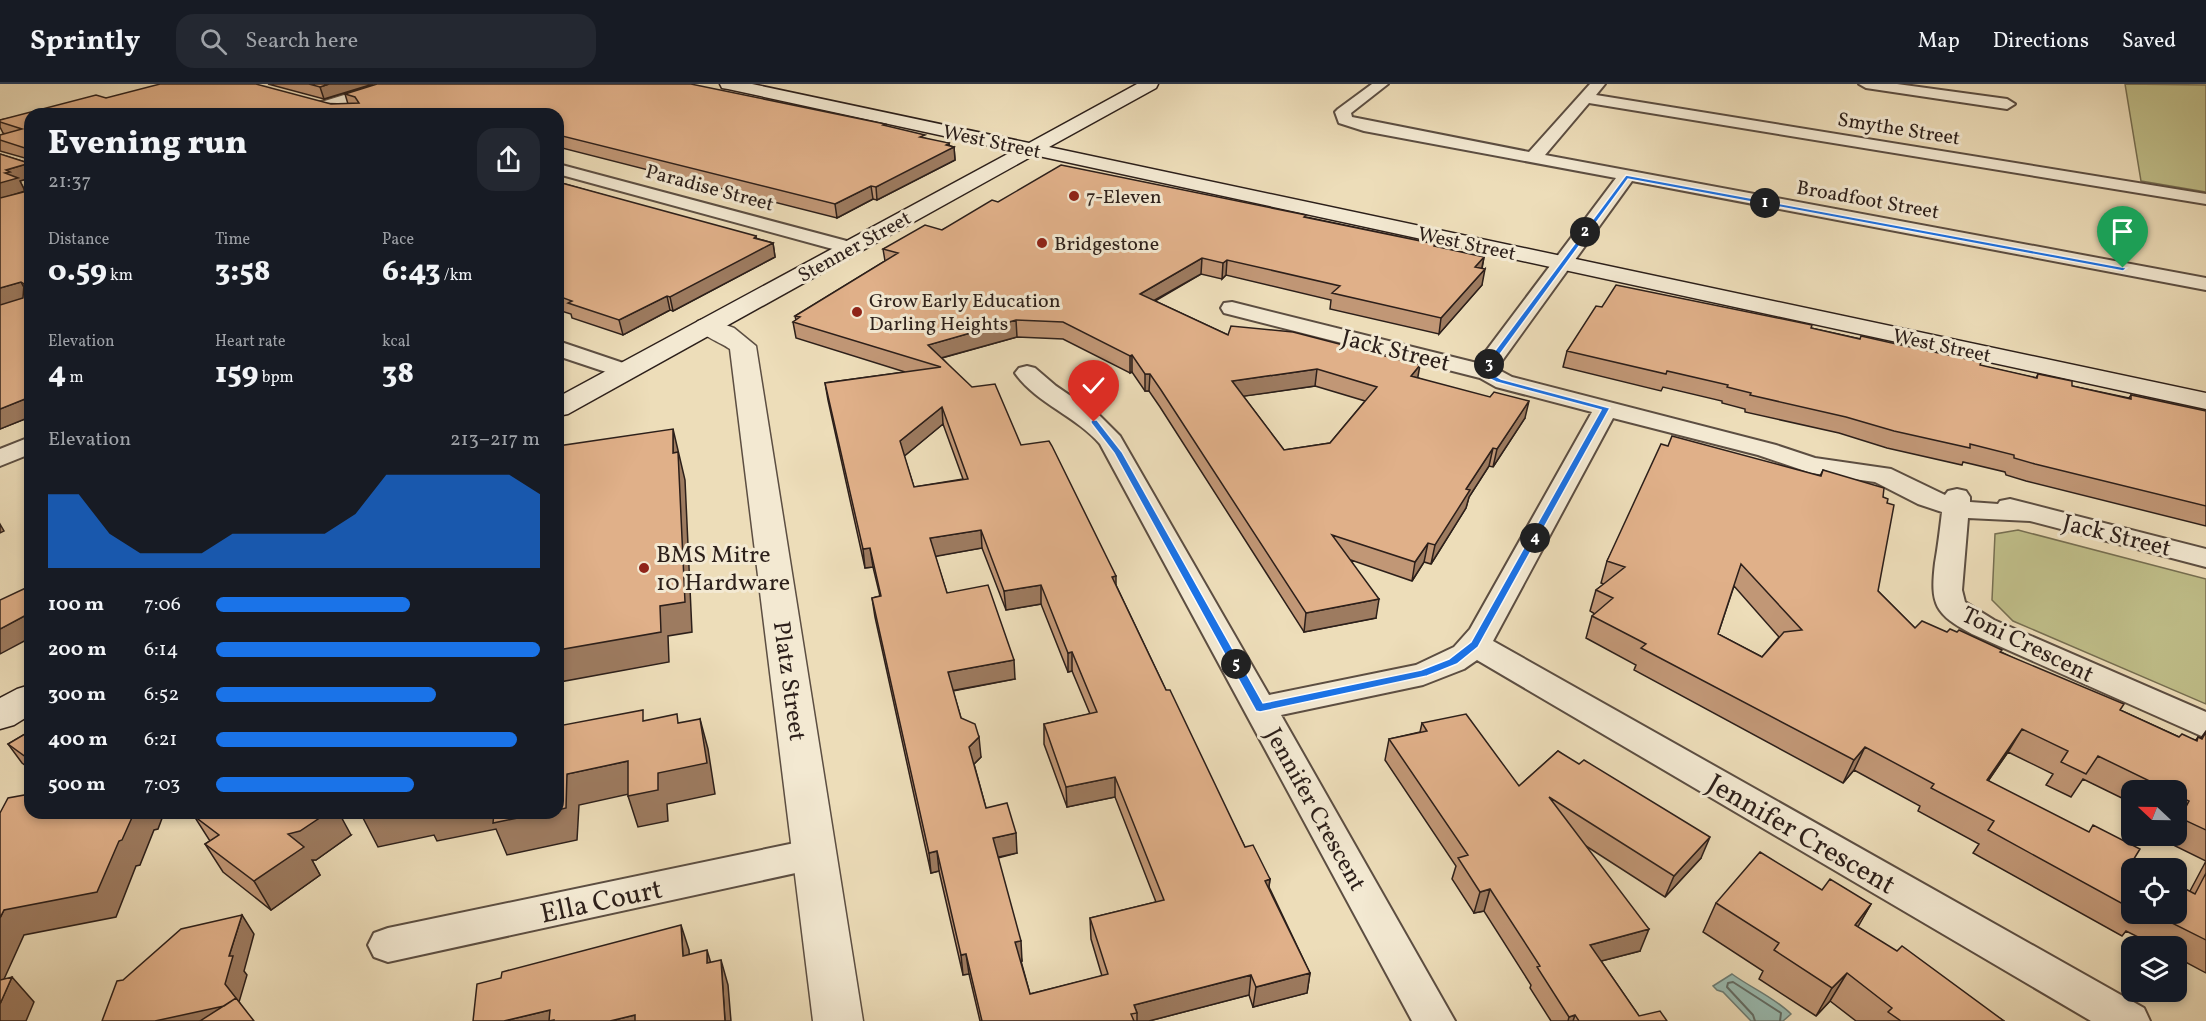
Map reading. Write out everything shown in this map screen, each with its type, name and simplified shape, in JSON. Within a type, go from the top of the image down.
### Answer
[{"type":"main road","name":"West Street","points":[[728,84],[2206,401]]},
{"type":"main road","name":"Stenner Street","points":[[564,405],[1150,84]]},
{"type":"main road","name":"Platz Street","points":[[707,326],[725,333],[743,346],[838,1021]]},
{"type":"main road","points":[[0,715],[24,701]]},
{"type":"street","points":[[317,108],[396,84]]},
{"type":"street","name":"Broadfoot Street","points":[[1381,84],[1343,112],[1345,120],[1364,126],[1626,177],[2206,284]]},
{"type":"street","points":[[1532,159],[1598,84]]},
{"type":"street","points":[[1866,84],[2007,104]]},
{"type":"street","points":[[293,98],[332,108]]},
{"type":"street","name":"Smythe Street","points":[[1586,98],[2206,199]]},
{"type":"street","name":"Paradise Street","points":[[564,171],[851,248]]},
{"type":"street","points":[[1488,373],[1487,365],[1626,177]]},
{"type":"street","name":"Jack Street","points":[[1232,308],[1488,373],[1504,382],[1767,450],[1811,465],[1882,475],[1928,498],[1956,502],[1980,512],[2028,513],[2206,558]]},
{"type":"street","points":[[564,350],[624,372]]},
{"type":"street","name":"Jennifer Crescent","points":[[1028,373],[1045,389],[1094,422],[1111,441],[1434,1021]]},
{"type":"street","points":[[1260,708],[1423,674],[1453,662],[1475,645],[1606,408]]},
{"type":"street","points":[[0,458],[24,448]]},
{"type":"street","name":"Toni Crescent","points":[[1956,502],[1947,597],[1957,611],[1983,627],[2206,726]]},
{"type":"street","name":"Jennifer Crescent","points":[[1475,645],[2129,1021]]},
{"type":"street","name":"Ella Court","points":[[388,945],[814,854]]},
{"type":"shaded area","points":[[2125,84],[2206,85],[2206,192],[2141,181]]},
{"type":"shaded area","points":[[2018,530],[2206,579],[2206,704],[2013,621],[1992,600],[1995,534]]},
{"type":"water","points":[[1732,974],[1791,1014],[1783,1021],[1751,1021],[1723,992],[1713,986]]},
{"type":"building","points":[[160,84],[256,84],[331,104],[359,103],[355,97],[345,94],[377,84],[691,84],[885,124],[883,125],[925,135],[920,137],[949,143],[946,145],[954,147],[876,187],[871,186],[835,204],[564,136],[564,108],[46,108],[96,95],[106,98]]},
{"type":"building","points":[[309,84],[329,84],[320,87]]},
{"type":"building","points":[[24,114],[24,148],[0,140],[0,135],[22,129],[0,122],[0,120]]},
{"type":"building","points":[[0,154],[24,162],[24,165],[6,170],[10,172],[5,173],[18,178],[0,183]]},
{"type":"building","points":[[1061,165],[1306,215],[1304,217],[1435,244],[1434,246],[1484,257],[1475,267],[1485,269],[1441,318],[1332,293],[1340,286],[1227,260],[1223,263],[1202,258],[1140,294],[1228,335],[1231,326],[1293,332],[1420,365],[1411,376],[1490,397],[1494,392],[1529,401],[1497,449],[1493,448],[1466,489],[1470,490],[1435,545],[1428,543],[1415,562],[1332,535],[1379,599],[1306,613],[1161,390],[1150,374],[1145,374],[1132,355],[1063,322],[1016,320],[928,345],[972,387],[995,384],[1021,445],[1049,441],[1116,576],[1112,577],[1166,690],[1170,690],[1245,847],[1253,845],[1270,879],[1265,881],[1310,973],[1256,987],[1251,975],[1134,1005],[1137,1013],[1131,1014],[1134,1021],[982,1021],[966,954],[961,955],[937,851],[929,853],[872,598],[881,596],[870,548],[863,549],[825,383],[941,367],[793,322],[800,317],[795,316],[898,253],[883,249],[925,225],[942,230],[992,200],[998,202]],"holes":[[[1317,369],[1377,387],[1330,443],[1284,450],[1232,381]],[[942,407],[968,479],[914,487],[900,441]],[[981,530],[1004,591],[1041,585],[1068,653],[1072,652],[1097,712],[1044,724],[1066,787],[1115,777],[1164,900],[1090,918],[1108,974],[1030,994],[1015,942],[1021,941],[993,838],[1016,833],[1007,803],[986,808],[969,747],[979,737],[975,724],[961,718],[948,672],[1014,660],[988,585],[947,593],[930,538]]]},
{"type":"building","points":[[564,184],[756,236],[754,238],[773,243],[670,297],[667,296],[619,320],[568,303],[572,301],[564,298]]},
{"type":"building","points":[[24,192],[24,284],[21,282],[0,288],[0,198]]},
{"type":"building","points":[[24,284],[24,399],[0,409],[0,305],[23,298]]},
{"type":"building","points":[[1616,285],[1812,325],[1811,328],[1860,339],[1861,336],[1981,362],[1980,365],[2037,378],[2038,374],[2072,381],[2072,386],[2131,399],[2131,395],[2206,411],[2206,506],[2035,464],[2014,458],[2014,455],[1970,444],[1970,448],[1750,395],[1751,393],[1727,387],[1728,385],[1667,371],[1666,374],[1567,351],[1596,306],[1602,307]]},
{"type":"building","points":[[673,429],[673,453],[678,452],[685,602],[660,606],[661,632],[564,649],[564,445]]},
{"type":"building","points":[[1672,436],[1821,476],[1823,470],[1884,488],[1883,497],[1888,499],[1887,503],[1894,505],[1878,591],[1915,628],[1922,621],[1947,632],[1950,629],[1957,632],[1959,630],[2002,650],[2000,652],[2124,704],[2120,710],[2179,737],[2182,734],[2197,741],[2198,737],[2202,739],[2206,732],[2206,830],[2187,821],[2189,801],[2187,800],[2187,780],[2147,780],[2098,756],[2086,774],[2061,762],[2068,751],[2022,729],[1987,780],[2089,832],[2093,825],[2121,839],[2121,846],[2134,846],[2140,849],[2134,858],[2121,858],[2121,903],[1988,830],[1994,821],[1931,788],[1934,784],[1865,747],[1854,760],[1641,648],[1646,644],[1592,616],[1613,598],[1596,590],[1625,567],[1607,561],[1661,444],[1668,446]],"holes":[[[1741,564],[1802,630],[1784,632],[1762,657],[1718,634]]]},
{"type":"building","points":[[24,589],[24,616],[0,629],[0,600]]},
{"type":"building","points":[[643,710],[643,721],[677,714],[678,723],[700,719],[707,763],[658,773],[658,790],[628,796],[628,761],[567,774],[566,808],[564,808],[564,725]]},
{"type":"building","points":[[1466,714],[1519,786],[1558,751],[1579,764],[1584,760],[1710,837],[1674,876],[1549,797],[1649,929],[1590,945],[1639,1016],[1660,1011],[1667,1021],[1579,1021],[1575,1015],[1569,1017],[1537,967],[1540,966],[1490,889],[1480,892],[1458,858],[1468,855],[1389,739],[1427,731],[1422,723]]},
{"type":"building","points":[[24,735],[24,756],[8,744]]},
{"type":"building","points":[[24,795],[24,819],[131,819],[97,892],[4,910],[0,918],[0,813],[8,798]]},
{"type":"building","points":[[198,819],[318,819],[300,831],[288,834],[304,847],[254,881],[205,844],[219,835]]},
{"type":"building","points":[[493,819],[513,819],[493,823]]},
{"type":"building","points":[[1760,852],[1822,890],[1830,879],[1871,904],[1855,925],[1897,951],[1902,946],[2004,1021],[1901,1021],[1888,1012],[1892,1008],[1847,973],[1832,988],[1774,950],[1779,943],[1716,903]]},
{"type":"building","points":[[2206,873],[2206,940],[2174,924],[2187,924],[2187,890],[2195,894]]},
{"type":"building","points":[[242,915],[229,956],[233,956],[225,984],[236,998],[224,1006],[155,1021],[102,1021],[117,981],[123,980],[181,929]]},
{"type":"building","points":[[681,925],[683,956],[707,950],[707,963],[721,960],[725,1021],[635,1021],[635,1015],[610,1021],[549,1021],[550,1010],[504,1021],[473,1021],[477,984],[501,978],[502,972]]},
{"type":"building","points":[[12,977],[0,1004],[0,980]]},
{"type":"building","points":[[236,998],[254,1021],[200,1021]]},
{"type":"place","name":"7-Eleven","points":[[1074,196]]},
{"type":"place","name":"Bridgestone","points":[[1042,243]]},
{"type":"place","name":"Grow Early Education Darling Heights","points":[[857,312]]},
{"type":"place","name":"BMS Mitre 10 Hardware","points":[[644,568]]},
{"type":"route","points":[[1094,422],[1118,452],[1260,708],[1423,674],[1453,662],[1475,645],[1606,408],[1498,381],[1486,372],[1486,368],[1626,177],[2123,268]]}]
